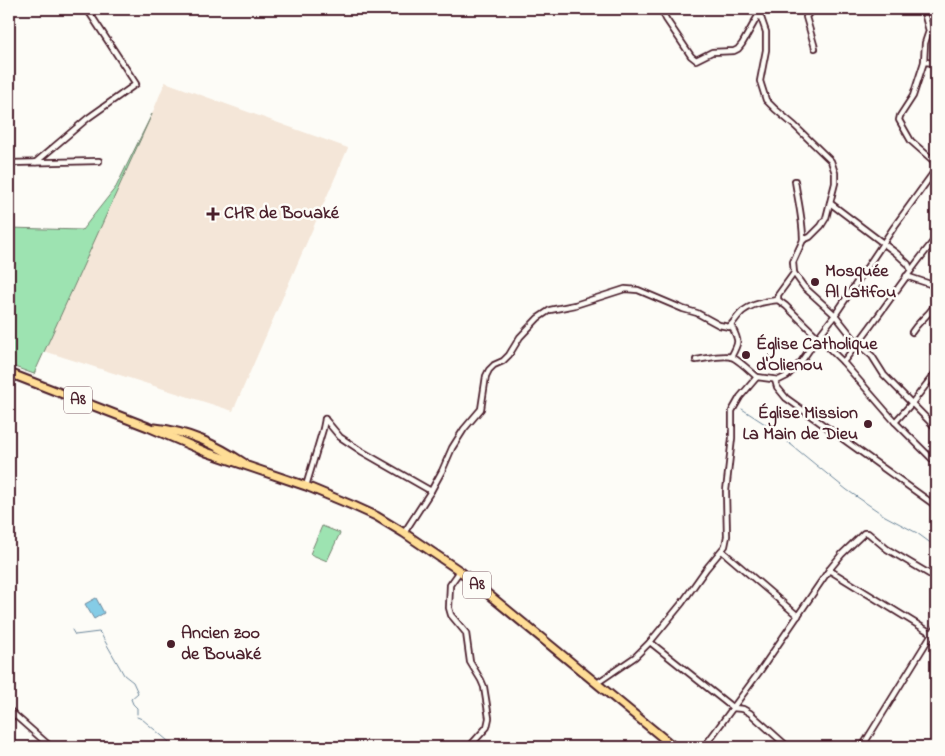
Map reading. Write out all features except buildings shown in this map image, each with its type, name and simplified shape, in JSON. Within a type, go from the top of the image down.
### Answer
[{"type":"main road","name":"A8","points":[[9,373],[148,427],[206,452],[306,486],[368,513],[404,533],[460,571],[674,747]]},
{"type":"street","points":[[36,162],[88,118],[136,84],[87,9]]},
{"type":"street","points":[[662,9],[666,19],[691,56],[696,60],[712,52],[734,51],[738,48],[759,12]]},
{"type":"street","points":[[812,9],[806,17],[814,48]]},
{"type":"street","points":[[923,9],[929,31],[925,43],[924,62],[913,96],[899,120],[911,141],[936,163]]},
{"type":"street","points":[[759,12],[766,32],[766,50],[760,81],[766,100],[831,161],[835,173],[835,184],[826,218],[810,237],[803,240]]},
{"type":"street","points":[[924,62],[936,63]]},
{"type":"street","points":[[9,163],[100,161]]},
{"type":"street","points":[[696,360],[720,356],[731,357],[757,377],[779,380],[787,376],[801,362],[835,315],[936,169]]},
{"type":"street","points":[[795,181],[798,206],[803,224],[803,240],[793,262],[794,273],[804,287],[835,315],[858,344],[872,356],[884,375],[936,428]]},
{"type":"street","points":[[830,203],[908,264],[911,270]]},
{"type":"street","points":[[843,362],[936,238]]},
{"type":"street","points":[[778,300],[778,295],[794,273]]},
{"type":"street","points":[[906,276],[935,286],[936,296]]},
{"type":"street","points":[[404,533],[442,472],[452,448],[464,429],[481,409],[486,376],[489,370],[494,365],[503,361],[520,337],[538,318],[550,310],[575,306],[625,289],[638,290],[697,313],[719,325],[729,327],[743,312],[755,305],[778,300],[843,362],[895,422],[936,463]]},
{"type":"street","points":[[912,332],[920,321],[931,312],[936,301]]},
{"type":"street","points":[[731,325],[737,338],[737,345],[731,357]]},
{"type":"street","points":[[895,422],[934,378],[936,372]]},
{"type":"street","points":[[597,683],[635,657],[650,642],[682,603],[706,569],[722,552],[727,536],[726,491],[732,438],[732,411],[740,397],[757,377]]},
{"type":"street","points":[[775,380],[786,398],[936,506]]},
{"type":"street","points":[[306,486],[324,429],[325,419],[340,437],[361,452],[431,491]]},
{"type":"street","points":[[704,747],[842,554],[866,532],[887,550],[936,578]]},
{"type":"street","points":[[722,552],[798,616]]},
{"type":"street","points":[[830,570],[934,635]]},
{"type":"street","points":[[460,571],[450,584],[449,608],[451,615],[466,634],[470,662],[484,687],[489,718],[487,727],[469,747]]},
{"type":"street","points":[[862,747],[934,635],[936,627]]},
{"type":"street","points":[[650,642],[733,708],[743,709],[750,713],[788,747]]},
{"type":"street","points":[[9,710],[51,747]]},
{"type":"shaded area","name":"CHR de Bouaké","points":[[165,82],[348,148],[233,411],[44,351]]},
{"type":"green space","points":[[152,114],[34,374],[9,365],[9,228],[82,230],[116,187]]},
{"type":"green space","points":[[322,526],[340,533],[327,561],[310,554]]},
{"type":"water","points":[[96,598],[104,613],[94,619],[85,604]]},
{"type":"waterway","points":[[742,409],[765,424],[847,490],[885,516],[917,533],[936,547]]},
{"type":"waterway","points":[[72,630],[75,635],[99,632],[101,634]]},
{"type":"waterway","points":[[102,636],[124,675],[133,682],[138,693],[131,699],[137,708],[137,714]]},
{"type":"waterway","points":[[137,717],[142,719],[173,747]]},
{"type":"place","name":"CHR de Bouaké","points":[[213,214]]},
{"type":"place","name":"Mosquée Al Latifou","points":[[815,282]]},
{"type":"place","name":"Église Catholique d'Olienou","points":[[746,355]]},
{"type":"place","name":"Église Mission La Main de Dieu","points":[[868,424]]},
{"type":"place","name":"Ancien zoo de Bouaké","points":[[171,644]]}]
